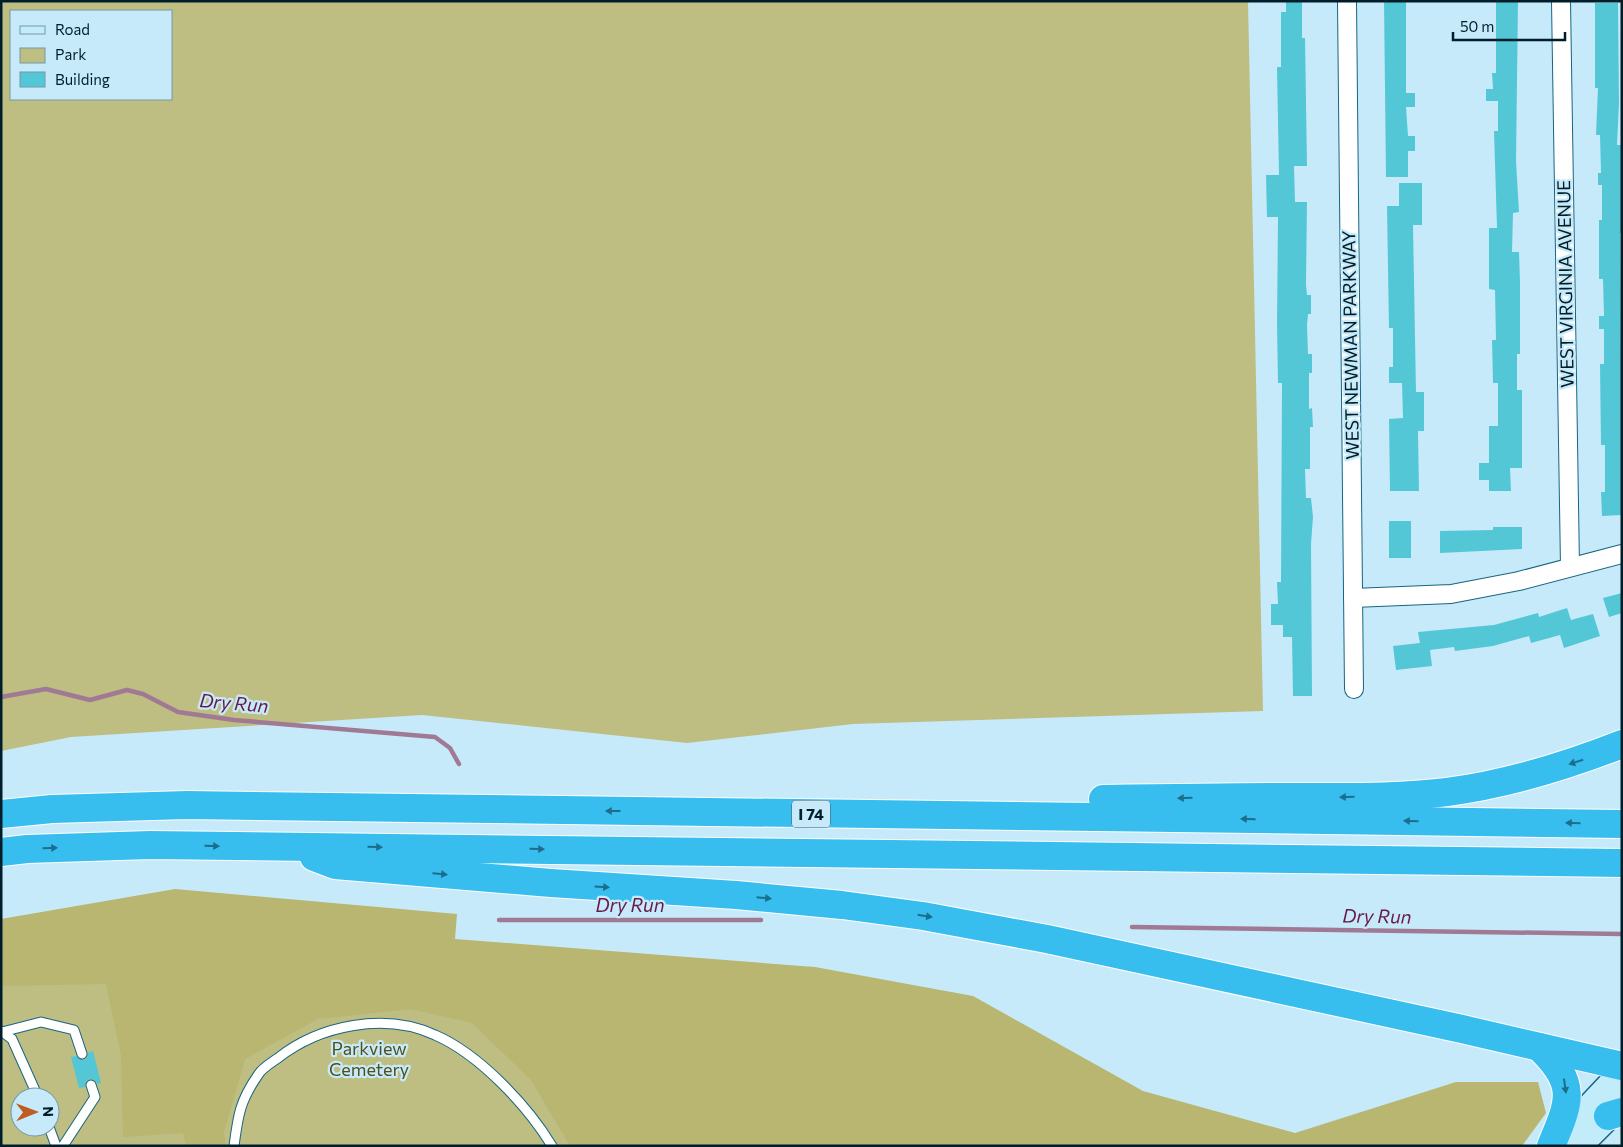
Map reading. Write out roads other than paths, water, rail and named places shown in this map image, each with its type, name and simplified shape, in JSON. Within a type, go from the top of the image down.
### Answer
[{"type":"highway","points":[[649,811],[777,810],[1080,800],[1410,795],[1448,792],[1503,782],[1580,761],[1622,744]]},
{"type":"highway","name":"I 74","points":[[1,814],[52,810],[187,805],[1622,824]]},
{"type":"highway","points":[[1,852],[27,849],[150,845],[1622,863]]},
{"type":"highway","points":[[290,847],[335,865],[551,883],[736,895],[842,905],[938,918],[1048,939],[1622,1066]]},
{"type":"highway","points":[[1540,1047],[1557,1064],[1566,1083],[1567,1102],[1552,1146]]},
{"type":"main road","points":[[1552,1146],[1622,1072]]},
{"type":"main road","points":[[1579,1146],[1617,1110]]},
{"type":"street","name":"WEST NEWMAN PARKWAY","points":[[1347,1],[1354,689]]},
{"type":"street","name":"WEST VIRGINIA AVENUE","points":[[1561,1],[1570,567]]},
{"type":"street","points":[[1354,598],[1451,594],[1519,581],[1622,554]]},
{"type":"lane","points":[[2,1031],[41,1022],[74,1030],[82,1054]]},
{"type":"lane","points":[[234,1146],[238,1111],[259,1073],[290,1048],[335,1028],[390,1023],[434,1034],[473,1058],[510,1093],[552,1146]]},
{"type":"lane","points":[[2,1031],[12,1039],[34,1087]]},
{"type":"lane","points":[[63,1146],[95,1097],[90,1085]]},
{"type":"waterway","name":"Dry Run","points":[[1,697],[46,689],[90,700],[127,690],[143,694],[178,712],[234,720],[435,737],[450,748],[459,764]]},
{"type":"waterway","name":"Dry Run","points":[[499,920],[761,920]]},
{"type":"waterway","name":"Dry Run","points":[[1132,927],[1622,934]]},
{"type":"park label","name":"Parkview Cemetery","points":[[369,1059]]}]
